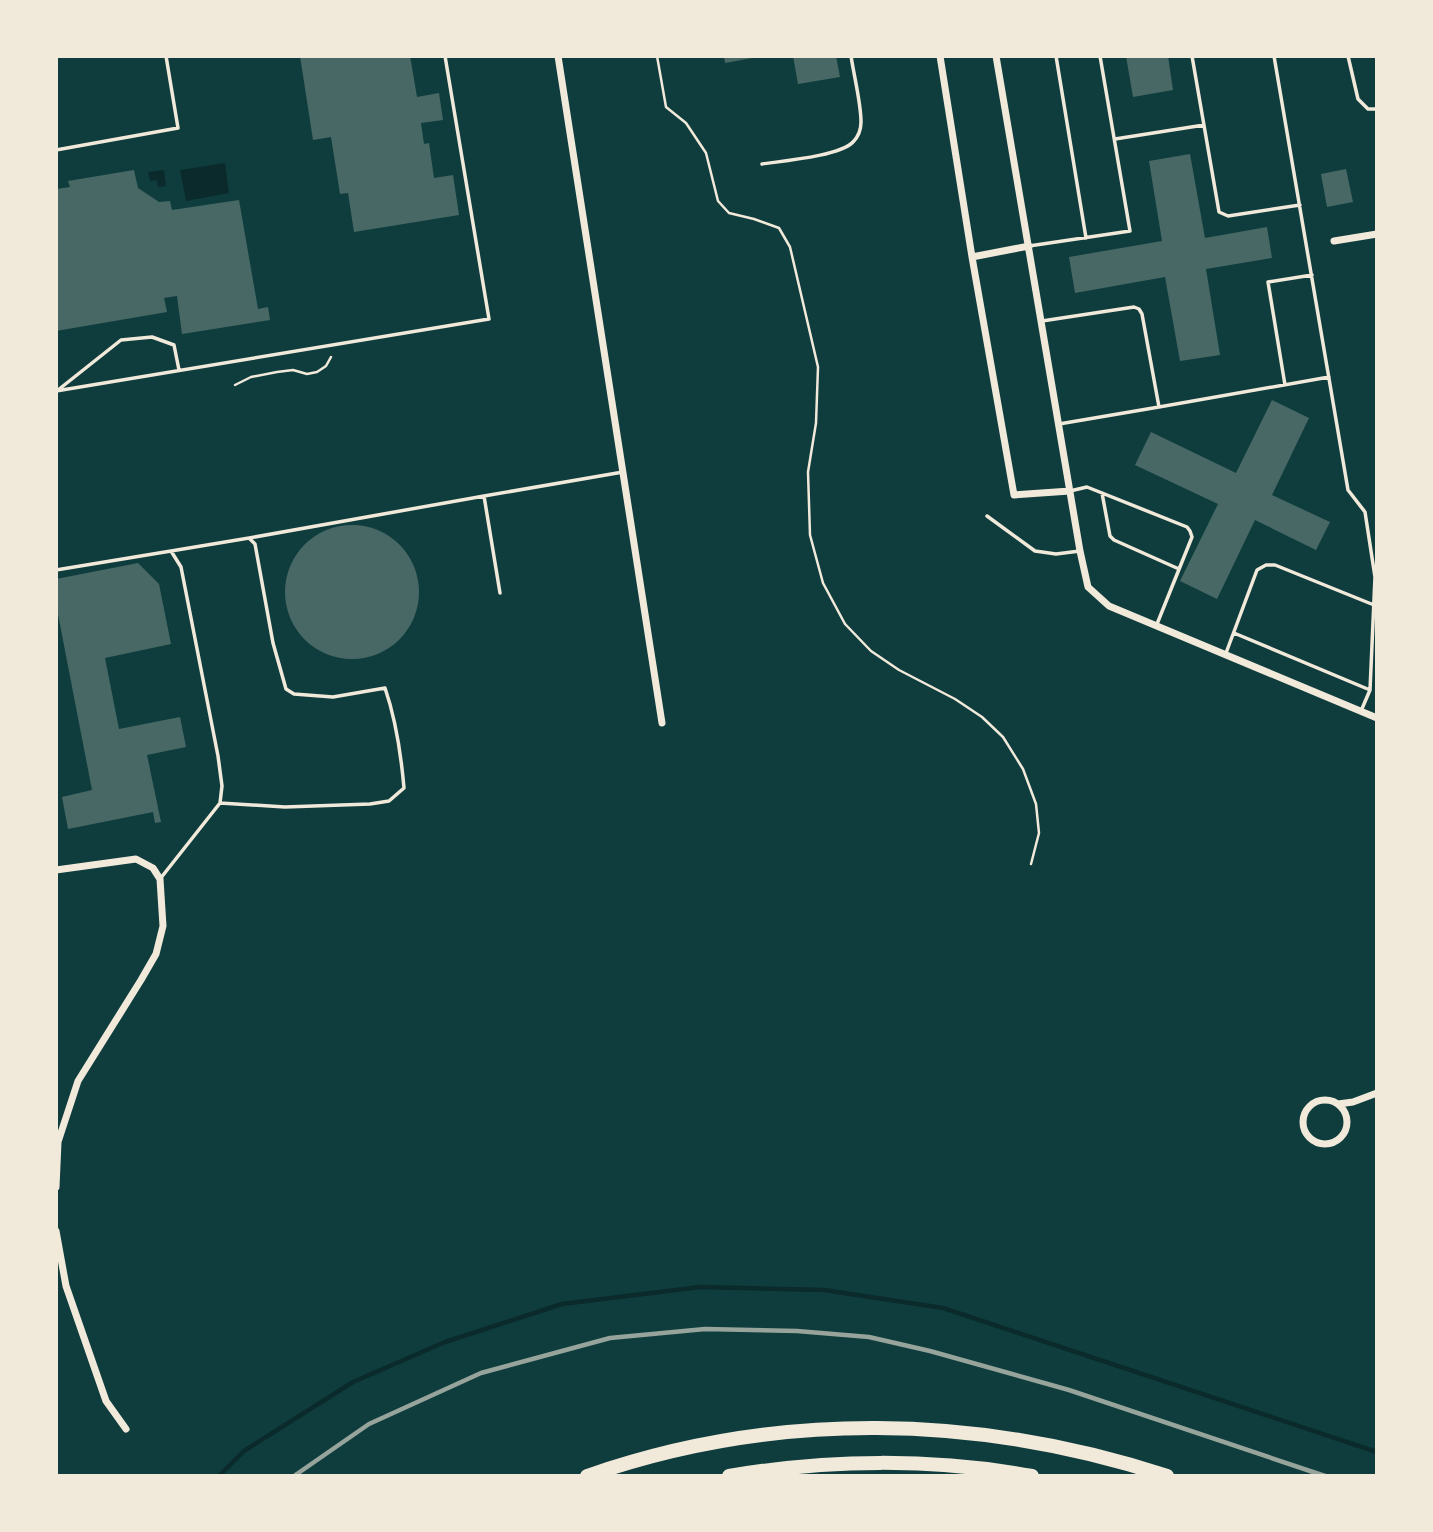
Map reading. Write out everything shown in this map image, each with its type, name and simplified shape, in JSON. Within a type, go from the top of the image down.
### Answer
[{"type":"highway","points":[[587,1476],[721,1441],[803,1430],[881,1427],[1007,1437],[1102,1457],[1167,1476]]},
{"type":"highway","points":[[729,1476],[817,1465],[906,1463],[1007,1471],[1032,1476]]},
{"type":"street","points":[[558,56],[662,723]]},
{"type":"street","points":[[940,56],[1014,495],[1070,491]]},
{"type":"street","points":[[998,56],[1080,554],[1088,587],[1109,606],[1377,718]]},
{"type":"street","points":[[1334,242],[1377,234]]},
{"type":"street","points":[[972,257],[1029,246]]},
{"type":"street","points":[[56,870],[136,859],[153,868],[160,879],[163,926],[156,954],[78,1081],[58,1142],[56,1187]]},
{"type":"street","points":[[1338,1104],[1347,1123],[1342,1137],[1322,1144],[1309,1138],[1303,1125],[1305,1112],[1309,1107],[1320,1101],[1338,1104],[1353,1102],[1377,1093]]},
{"type":"street","points":[[56,1231],[66,1286],[106,1401],[126,1429]]},
{"type":"street","points":[[56,1288],[66,1286]]},
{"type":"lane","points":[[56,150],[178,128],[166,56]]},
{"type":"lane","points":[[56,391],[489,319],[445,56]]},
{"type":"lane","points":[[762,164],[833,152],[854,141],[861,122],[851,56]]},
{"type":"lane","points":[[1056,56],[1086,238]]},
{"type":"lane","points":[[1029,246],[1130,231],[1100,56]]},
{"type":"lane","points":[[1192,56],[1219,212],[1228,216],[1300,205]]},
{"type":"lane","points":[[1274,56],[1348,490],[1365,512],[1375,577],[1370,690],[1361,711]]},
{"type":"lane","points":[[1348,56],[1358,99],[1368,109],[1377,109]]},
{"type":"lane","points":[[1115,139],[1204,125]]},
{"type":"lane","points":[[1285,385],[1268,282],[1312,275]]},
{"type":"lane","points":[[1042,321],[1134,307],[1139,309],[1159,407]]},
{"type":"lane","points":[[56,391],[121,340],[152,337],[174,345],[179,370]]},
{"type":"lane","points":[[1059,424],[1329,377]]},
{"type":"lane","points":[[56,570],[623,472]]},
{"type":"lane","points":[[1070,491],[1087,487],[1187,527],[1192,537],[1156,626]]},
{"type":"lane","points":[[1102,493],[1108,529],[1114,540],[1179,569]]},
{"type":"lane","points":[[484,496],[500,593]]},
{"type":"lane","points":[[987,516],[1035,551],[1080,554]]},
{"type":"lane","points":[[220,803],[285,807],[370,804],[389,801],[404,788],[392,708],[386,688],[333,697],[295,694],[286,689],[272,643],[254,544],[249,538]]},
{"type":"lane","points":[[160,879],[220,803],[222,786],[181,568],[171,551]]},
{"type":"lane","points":[[1225,655],[1257,570],[1265,565],[1275,565],[1374,605]]},
{"type":"lane","points":[[1234,633],[1370,690]]},
{"type":"path","points":[[657,56],[666,107],[686,123],[706,153],[718,201],[729,214],[779,228],[790,247],[818,367],[816,422],[808,472],[810,535],[823,583],[845,624],[871,651],[899,670],[955,699],[982,717],[1003,737],[1023,769],[1036,804],[1038,833],[1031,864]]},
{"type":"path","points":[[235,385],[251,377],[277,372],[317,372],[326,366],[331,357]]},
{"type":"water","points":[[225,163],[229,193],[186,201],[180,170]]},
{"type":"water","points":[[164,170],[166,186],[158,187],[157,180],[150,181],[148,172]]},
{"type":"building","points":[[300,56],[410,56],[417,97],[439,93],[443,120],[421,123],[424,144],[429,143],[434,178],[453,175],[459,215],[354,232],[348,193],[340,194],[331,137],[313,140]]},
{"type":"building","points":[[724,56],[757,56],[758,57],[725,63]]},
{"type":"building","points":[[793,56],[836,56],[840,77],[798,84]]},
{"type":"building","points":[[1126,56],[1168,56],[1173,90],[1133,97]]},
{"type":"building","points":[[1190,154],[1205,238],[1267,227],[1272,258],[1206,269],[1220,355],[1180,361],[1165,277],[1075,293],[1069,257],[1162,241],[1149,161]]},
{"type":"building","points":[[1346,169],[1353,202],[1327,207],[1321,174]]},
{"type":"building","points":[[134,170],[138,188],[159,202],[170,201],[172,210],[239,200],[258,309],[268,307],[270,320],[182,334],[177,296],[164,298],[167,312],[56,331],[56,189],[70,187],[68,181]]},
{"type":"building","points":[[1272,400],[1309,418],[1272,495],[1330,522],[1316,550],[1255,520],[1217,599],[1180,581],[1218,504],[1135,465],[1151,432],[1236,473]]},
{"type":"building","points":[[352,525],[378,530],[400,544],[414,566],[419,592],[414,618],[400,640],[378,654],[352,659],[326,654],[304,640],[290,618],[285,592],[290,566],[304,544],[326,530]]},
{"type":"building","points":[[138,563],[159,584],[171,644],[105,658],[119,729],[180,717],[186,747],[147,755],[161,822],[155,823],[153,812],[68,829],[62,797],[92,790],[56,604],[56,579]]},
{"type":"waterway","points":[[219,1476],[244,1451],[353,1382],[445,1342],[562,1304],[700,1287],[824,1290],[943,1308],[1377,1452]]},
{"type":"railway","points":[[294,1476],[369,1424],[481,1373],[610,1338],[705,1329],[797,1331],[869,1337],[930,1351],[1069,1390],[1325,1476]]}]
